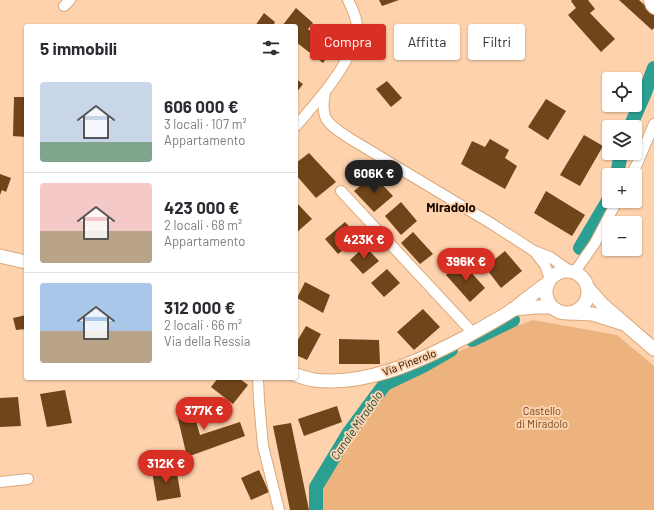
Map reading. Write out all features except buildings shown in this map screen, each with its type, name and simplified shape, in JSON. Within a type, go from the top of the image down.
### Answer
[{"type":"street","points":[[298,124],[325,92],[349,55],[357,29],[356,20],[348,0]]},
{"type":"street","points":[[649,0],[654,9]]},
{"type":"street","points":[[325,92],[323,110],[331,126],[534,251],[550,257],[582,278],[587,287],[603,305],[654,349]]},
{"type":"street","points":[[635,168],[654,124]]},
{"type":"street","points":[[341,191],[473,333]]},
{"type":"street","points":[[573,272],[595,243],[613,208]]},
{"type":"street","points":[[534,251],[544,265],[549,281]]},
{"type":"street","points":[[0,256],[24,262]]},
{"type":"street","points":[[0,262],[24,262]]},
{"type":"street","points":[[573,272],[560,273],[555,275],[549,281],[546,289],[546,295],[551,307],[563,313],[593,314],[626,325]]},
{"type":"street","name":"Via Pinerolo","points":[[298,376],[313,380],[336,381],[382,373],[410,364],[473,333],[513,309],[549,281]]},
{"type":"street","points":[[570,313],[577,311],[586,301],[588,294],[587,287]]},
{"type":"street","name":"Via Pinerolo","points":[[513,309],[551,307]]},
{"type":"street","points":[[258,380],[263,446],[279,510]]},
{"type":"street","points":[[0,482],[28,479]]},
{"type":"green space","name":"Castello di Miradolo","points":[[533,320],[617,335],[654,366],[654,510],[309,510],[327,475],[360,424],[388,386],[495,334]]},
{"type":"waterway","name":"Canale Miradolo","points":[[633,120],[654,68]]},
{"type":"waterway","name":"Canale Miradolo","points":[[618,168],[620,160]]},
{"type":"waterway","name":"Canale Miradolo","points":[[580,248],[604,208]]},
{"type":"waterway","name":"Canale Miradolo","points":[[472,340],[513,320]]},
{"type":"waterway","name":"Canale Miradolo","points":[[316,510],[316,487],[348,434],[385,384],[423,366],[451,350]]},
{"type":"district","name":"Miradolo","points":[[451,207]]}]
